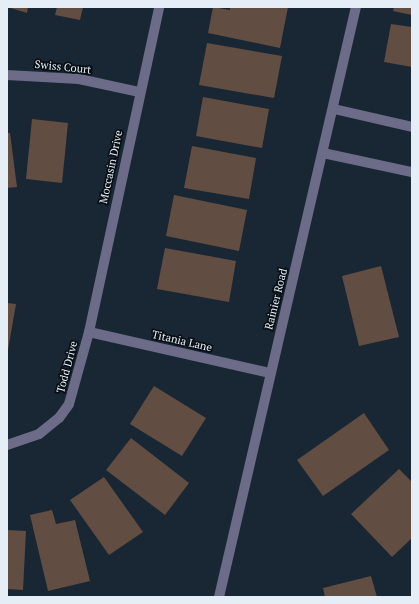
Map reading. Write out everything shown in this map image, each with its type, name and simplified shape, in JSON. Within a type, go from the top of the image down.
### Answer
[{"type":"street","name":"Moccasin Drive","points":[[89,332],[139,92],[159,7]]},
{"type":"street","name":"Rainier Road","points":[[219,597],[270,373],[334,109],[356,7]]},
{"type":"street","name":"Swiss Court","points":[[7,75],[79,79],[139,92]]},
{"type":"street","points":[[334,109],[412,127]]},
{"type":"street","points":[[323,153],[412,172]]},
{"type":"street","name":"Titania Lane","points":[[89,332],[270,373]]},
{"type":"street","name":"Todd Drive","points":[[7,445],[39,434],[59,418],[69,404],[89,332]]},
{"type":"building","points":[[7,7],[28,7],[27,13]]},
{"type":"building","points":[[57,7],[83,7],[80,20],[55,15]]},
{"type":"building","points":[[213,7],[230,10],[230,7],[288,7],[280,48],[208,33]]},
{"type":"building","points":[[394,7],[412,7],[412,15],[393,11]]},
{"type":"building","points":[[391,24],[412,27],[412,67],[384,62]]},
{"type":"building","points":[[207,43],[282,56],[274,98],[199,85]]},
{"type":"building","points":[[203,97],[269,109],[262,148],[196,136]]},
{"type":"building","points":[[32,119],[68,123],[62,183],[26,179]]},
{"type":"building","points":[[7,133],[10,133],[17,187],[7,188]]},
{"type":"building","points":[[192,146],[256,158],[249,199],[184,188]]},
{"type":"building","points":[[174,195],[247,210],[239,251],[166,236]]},
{"type":"building","points":[[165,248],[236,261],[229,302],[157,289]]},
{"type":"building","points":[[381,266],[399,337],[359,346],[342,276]]},
{"type":"building","points":[[7,303],[16,304],[8,350],[7,350]]},
{"type":"building","points":[[154,386],[206,418],[182,456],[130,424]]},
{"type":"building","points":[[364,413],[389,450],[323,496],[297,460]]},
{"type":"building","points":[[131,438],[189,483],[165,515],[106,470]]},
{"type":"building","points":[[399,469],[412,482],[412,538],[392,557],[351,514]]},
{"type":"building","points":[[104,477],[143,532],[109,555],[70,500]]},
{"type":"building","points":[[52,510],[56,524],[75,520],[90,581],[48,591],[30,515]]},
{"type":"building","points":[[7,530],[26,531],[23,590],[7,589]]},
{"type":"building","points":[[371,576],[377,597],[325,597],[323,588]]}]
